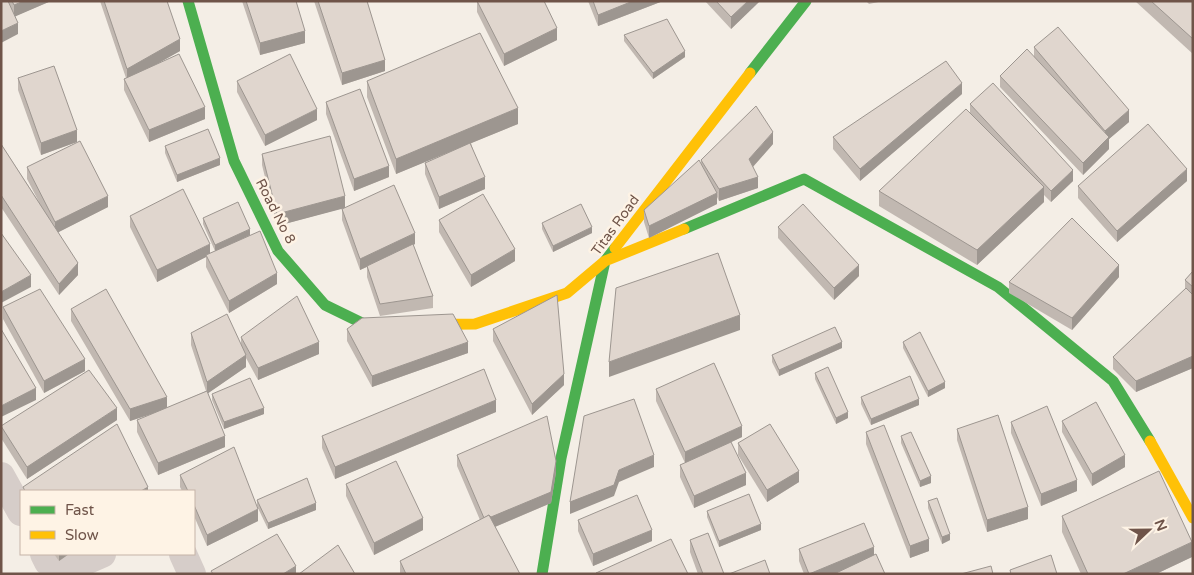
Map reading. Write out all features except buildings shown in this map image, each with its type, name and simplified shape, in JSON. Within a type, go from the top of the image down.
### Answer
[{"type":"street","name":"Road No 8","points":[[188,1],[234,161],[278,251],[325,305],[366,325],[475,324],[567,293],[605,261]]},
{"type":"street","name":"Titas Road","points":[[542,574],[561,458],[605,261],[806,1]]},
{"type":"street","points":[[605,261],[804,180],[998,287],[1113,381],[1160,458],[1193,518]]},
{"type":"street","points":[[2,481],[20,510]]},
{"type":"street","points":[[44,555],[48,562],[60,572],[90,559]]},
{"type":"street","points":[[183,555],[192,574]]},
{"type":"traffic: fast","points":[[188,1],[234,161],[278,251],[325,305],[366,325],[371,325]]},
{"type":"traffic: fast","points":[[750,73],[806,1]]},
{"type":"traffic: fast","points":[[684,229],[804,179],[998,287],[1113,381],[1150,441]]},
{"type":"traffic: fast","points":[[542,574],[561,458],[605,261],[615,248]]},
{"type":"traffic: slow","points":[[615,248],[750,73]]},
{"type":"traffic: slow","points":[[371,325],[475,324],[567,293],[605,261],[684,229]]},
{"type":"traffic: slow","points":[[1150,441],[1193,518]]}]
